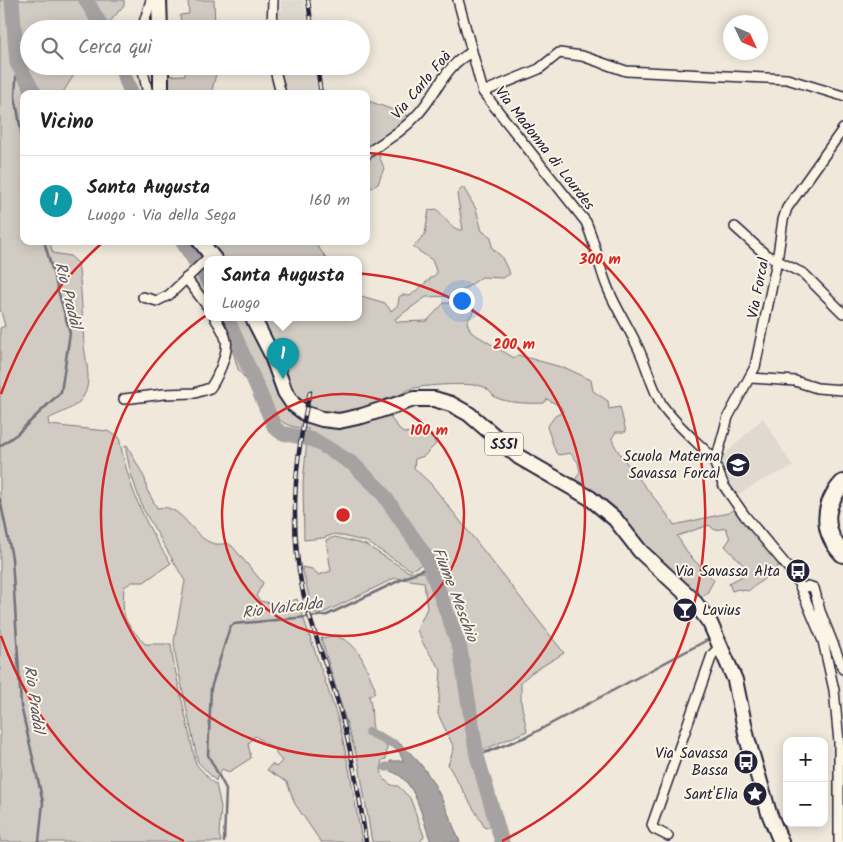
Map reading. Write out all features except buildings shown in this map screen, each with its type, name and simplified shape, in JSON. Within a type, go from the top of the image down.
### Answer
[{"type":"highway","points":[[843,483],[831,500],[827,524],[829,536],[843,554]]},
{"type":"main road","points":[[159,0],[160,20]]},
{"type":"main road","points":[[161,75],[161,90]]},
{"type":"main road","points":[[202,245],[208,256]]},
{"type":"main road","name":"SS51","points":[[255,321],[271,353],[282,388],[297,408],[316,418],[333,421],[362,416],[414,399],[434,399],[460,408],[519,457],[604,509],[640,551],[701,608],[721,645],[735,680],[747,738],[769,813],[780,842]]},
{"type":"street","points":[[145,20],[151,0]]},
{"type":"street","points":[[272,20],[273,0]]},
{"type":"street","name":"Via Madonna di Lourdes","points":[[458,0],[483,92],[586,222],[592,236],[599,268],[609,293],[638,347],[652,385],[662,404],[686,433],[715,460]]},
{"type":"street","name":"Via Carlo Foà","points":[[370,151],[417,116],[458,59],[472,52]]},
{"type":"street","points":[[483,92],[539,68],[558,53],[582,56],[626,71],[787,79],[843,96]]},
{"type":"street","points":[[144,75],[147,90]]},
{"type":"street","points":[[277,75],[281,90]]},
{"type":"street","name":"Via Forcal","points":[[715,460],[728,418],[751,378],[762,338],[783,220],[787,208],[843,129]]},
{"type":"street","points":[[735,227],[766,255],[804,274],[843,313]]},
{"type":"street","points":[[144,298],[157,301],[169,295],[189,275],[204,264]]},
{"type":"street","points":[[189,275],[204,300]]},
{"type":"street","points":[[124,399],[164,394],[195,393],[210,388],[218,373],[227,347],[224,332],[217,321]]},
{"type":"street","points":[[751,378],[796,381],[817,388],[843,390]]},
{"type":"street","points":[[715,460],[729,493],[745,516],[796,577],[823,641],[834,690],[839,742],[839,842]]},
{"type":"street","points":[[802,589],[808,586],[814,588],[820,612],[843,669]]},
{"type":"street","points":[[668,836],[654,829],[652,825],[712,655],[721,645]]},
{"type":"shaded area","points":[[0,0],[124,0],[124,5],[112,20],[20,20],[20,75],[74,75],[64,90],[20,90],[20,245],[50,245],[53,253],[70,256],[78,263],[88,384],[80,401],[48,419],[49,425],[107,431],[119,437],[122,454],[138,503],[161,549],[171,563],[144,582],[132,582],[124,587],[124,613],[128,624],[145,644],[171,644],[196,764],[216,784],[221,807],[219,834],[221,842],[0,842],[0,328],[5,326],[0,308]]},
{"type":"shaded area","points":[[188,0],[214,0],[215,20],[181,20],[180,15],[189,14]]},
{"type":"shaded area","points":[[304,0],[307,20],[276,20],[276,12],[282,10],[280,1]]},
{"type":"shaded area","points":[[216,75],[212,90],[161,90],[161,76]]},
{"type":"shaded area","points":[[280,75],[315,75],[317,90],[283,90]]},
{"type":"shaded area","points":[[370,101],[412,117],[370,150]]},
{"type":"shaded area","points":[[378,153],[384,168],[378,184],[370,189],[370,160]]},
{"type":"shaded area","points":[[463,187],[476,209],[482,231],[491,237],[492,248],[501,256],[510,274],[502,278],[482,277],[454,296],[426,297],[395,319],[397,322],[427,321],[444,303],[461,303],[475,309],[467,322],[471,332],[514,358],[518,355],[568,369],[591,380],[593,391],[608,401],[609,409],[620,407],[626,432],[616,432],[612,438],[614,444],[674,525],[728,513],[736,508],[753,533],[781,562],[772,572],[748,591],[738,589],[732,591],[729,583],[741,577],[746,568],[725,546],[730,539],[726,528],[715,530],[709,525],[677,536],[689,555],[714,580],[707,593],[701,597],[574,482],[580,472],[578,462],[570,453],[559,455],[556,453],[547,427],[555,416],[563,412],[560,406],[547,399],[544,403],[505,401],[495,397],[487,389],[478,385],[426,386],[404,392],[388,408],[392,420],[403,433],[420,431],[431,434],[436,444],[424,456],[415,459],[414,468],[431,484],[564,653],[531,673],[521,682],[521,702],[527,731],[481,751],[465,645],[429,552],[383,485],[363,467],[357,477],[379,496],[422,564],[411,570],[367,542],[335,534],[323,538],[304,540],[303,483],[308,429],[288,425],[277,417],[264,386],[254,390],[238,369],[231,345],[223,347],[220,333],[211,321],[362,321],[362,296],[385,303],[391,311],[398,305],[399,297],[402,295],[410,296],[437,273],[432,260],[413,247],[425,234],[429,210],[437,209],[452,226],[463,230],[457,194]]},
{"type":"shaded area","points":[[206,245],[315,245],[325,256],[213,256],[214,255]]},
{"type":"shaded area","points":[[204,263],[204,310],[185,283],[190,275]]},
{"type":"shaded area","points":[[763,418],[793,467],[761,481],[736,496],[718,461]]},
{"type":"shaded area","points":[[127,445],[145,479],[147,490],[157,508],[167,508],[176,512],[207,541],[216,544],[227,543],[232,546],[263,583],[256,596],[260,601],[280,605],[297,599],[339,722],[362,842],[321,842],[295,804],[287,782],[267,770],[272,764],[276,767],[282,761],[275,753],[277,751],[255,736],[248,744],[251,758],[229,772],[222,769],[216,781],[198,762],[176,659],[174,641],[185,581],[143,509],[131,474],[125,446]]},
{"type":"shaded area","points":[[335,537],[366,545],[409,572],[427,572],[456,649],[473,755],[492,826],[485,828],[448,765],[454,748],[438,714],[441,670],[425,647],[417,630],[427,608],[424,582],[395,578],[325,612],[313,613],[302,567],[312,569],[319,575],[331,571],[326,540]]},
{"type":"shaded area","points":[[333,636],[342,638],[355,648],[375,688],[374,694],[369,696],[372,724],[376,737],[387,746],[386,759],[382,760],[381,765],[382,774],[389,784],[398,786],[410,798],[424,836],[420,842],[372,842],[359,764],[321,638]]},
{"type":"shaded area","points":[[396,741],[409,751],[428,774],[436,787],[460,842],[431,842],[412,790],[399,775],[390,771],[390,761],[403,761],[400,753],[392,746]]},
{"type":"waterway","name":"Fiume Meschio","points":[[12,0],[17,63],[20,68]]},
{"type":"waterway","points":[[86,0],[98,20]]},
{"type":"waterway","name":"Rio Pradàl","points":[[17,63],[15,96],[20,125]]},
{"type":"waterway","name":"Fiume Meschio","points":[[24,75],[33,90]]},
{"type":"waterway","points":[[124,75],[130,90]]},
{"type":"waterway","name":"Rio Pradàl","points":[[0,446],[17,434],[61,392],[70,333],[45,245]]},
{"type":"waterway","name":"Fiume Meschio","points":[[185,245],[204,275]]},
{"type":"waterway","name":"Fiume Meschio","points":[[228,321],[275,428],[282,433],[314,440],[353,464],[381,491],[427,558],[460,649],[477,756],[502,842]]},
{"type":"waterway","name":"Rio Pradàl","points":[[0,499],[12,558],[21,706],[43,802],[39,842]]},
{"type":"waterway","name":"Rio Valcalda","points":[[224,842],[226,789],[208,755],[211,688],[230,627],[234,624],[327,615],[430,566]]},
{"type":"waterway","points":[[477,756],[528,736],[711,638]]},
{"type":"waterway","points":[[369,732],[394,744]]},
{"type":"railway","points":[[308,0],[311,20]]},
{"type":"railway","points":[[318,75],[320,90]]},
{"type":"railway","points":[[310,392],[297,465],[295,514],[298,563],[309,615],[335,693],[350,748],[366,842]]},
{"type":"place","name":"Santa Augusta","points":[[283,379]]},
{"type":"place","name":"Scuola Materna Savassa Forcal","points":[[738,465]]},
{"type":"place","name":"Via Savassa Alta","points":[[798,571]]},
{"type":"place","name":"Lavius","points":[[685,610]]},
{"type":"place","name":"Via Savassa Bassa","points":[[746,762]]},
{"type":"place","name":"Sant'Elia","points":[[755,794]]}]
